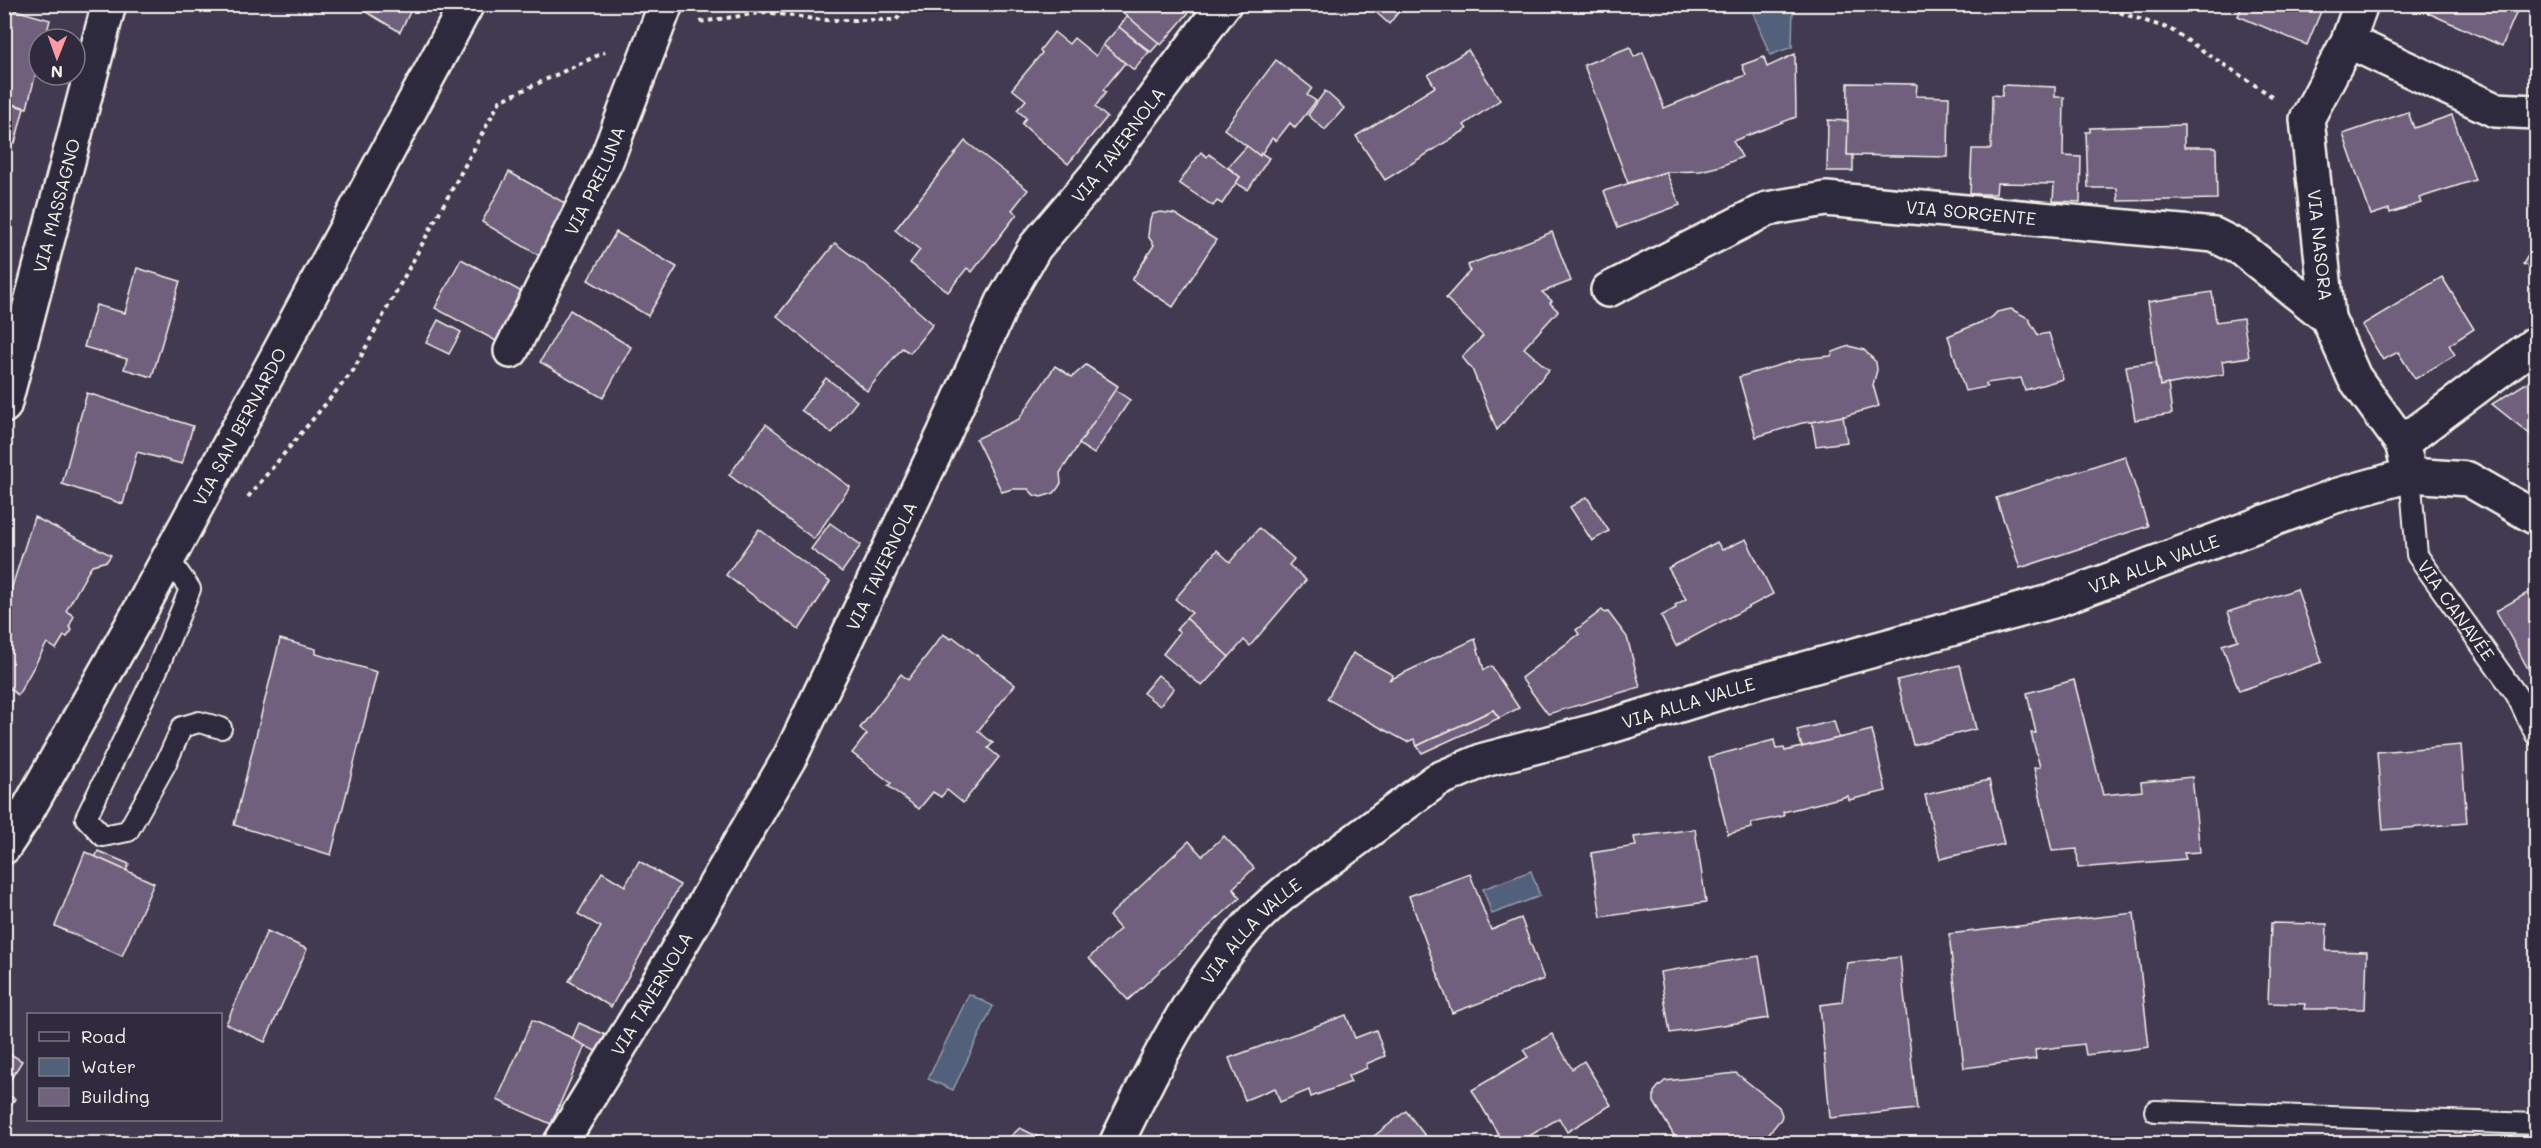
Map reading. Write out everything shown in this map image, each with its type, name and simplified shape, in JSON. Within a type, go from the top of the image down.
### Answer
[{"type":"street","name":"VIA MASSAGNO","points":[[4,406],[109,4]]},
{"type":"street","name":"VIA SAN BERNARDO","points":[[4,847],[25,815],[168,558],[467,4]]},
{"type":"street","name":"VIA TAVERNOLA","points":[[560,1143],[650,997],[790,755],[944,434],[1003,302],[1035,247],[1098,173],[1224,4]]},
{"type":"street","points":[[2307,119],[2348,41],[2361,4]]},
{"type":"street","name":"VIA PRELUNA","points":[[510,351],[606,161],[662,16]]},
{"type":"street","points":[[2348,41],[2495,111],[2536,112]]},
{"type":"street","name":"VIA NASORA","points":[[2307,119],[2328,318],[2354,377],[2402,443],[2410,475]]},
{"type":"street","name":"VIA SORGENTE","points":[[1608,290],[1767,209],[1826,199],[2214,235],[2242,249],[2328,318]]},
{"type":"street","points":[[2402,443],[2536,343]]},
{"type":"street","name":"VIA ALLA VALLE","points":[[1116,1143],[1159,1056],[1188,1006],[1220,960],[1247,927],[1283,894],[1437,780],[1484,760],[2053,601],[2335,496],[2410,475],[2468,479],[2535,516]]},
{"type":"lane","name":"VIA CANAVÉE","points":[[2410,475],[2417,555],[2516,694],[2536,735]]},
{"type":"lane","points":[[168,558],[190,589],[156,670],[86,818],[103,836],[128,831],[166,763],[182,727],[199,722],[221,728]]},
{"type":"lane","points":[[2155,1111],[2536,1124]]},
{"type":"path","points":[[242,504],[353,371],[500,101],[662,16],[766,12],[821,20],[896,20],[910,4]]},
{"type":"path","points":[[2094,4],[2170,29],[2307,119]]},
{"type":"water","points":[[1750,5],[1793,5],[1792,47],[1770,55]]},
{"type":"water","points":[[1531,871],[1540,896],[1492,914],[1483,889]]},
{"type":"water","points":[[969,994],[993,1006],[953,1090],[928,1079]]},
{"type":"building","points":[[364,4],[414,4],[400,32],[363,10],[367,6]]},
{"type":"building","points":[[1113,4],[1196,4],[1161,45]]},
{"type":"building","points":[[1367,4],[1405,4],[1389,24]]},
{"type":"building","points":[[2243,4],[2324,4],[2307,45],[2238,16]]},
{"type":"building","points":[[2408,4],[2520,4],[2502,46]]},
{"type":"building","points":[[4,7],[50,20],[48,27],[27,27],[27,87],[32,87],[27,108],[4,102]]},
{"type":"building","points":[[1127,16],[1159,43],[1151,52],[1119,27]]},
{"type":"building","points":[[1119,27],[1149,52],[1134,70],[1103,45]]},
{"type":"building","points":[[1054,32],[1069,44],[1074,38],[1096,56],[1103,45],[1125,63],[1103,90],[1106,92],[1095,107],[1107,117],[1068,164],[1022,124],[1026,118],[1017,110],[1026,100],[1012,89],[1042,53],[1040,50]]},
{"type":"building","points":[[1630,47],[1634,57],[1643,52],[1664,108],[1746,75],[1742,65],[1764,57],[1767,67],[1795,54],[1796,117],[1733,141],[1742,157],[1721,166],[1700,171],[1666,172],[1628,183],[1584,65]]},
{"type":"building","points":[[1468,50],[1500,100],[1464,125],[1467,129],[1385,180],[1356,136],[1435,87],[1428,75]]},
{"type":"building","points":[[1276,60],[1312,88],[1307,95],[1316,101],[1295,128],[1290,123],[1276,141],[1272,138],[1260,156],[1224,129]]},
{"type":"building","points":[[1848,83],[1917,84],[1916,96],[1949,97],[1948,157],[1847,155]]},
{"type":"building","points":[[2003,85],[2055,87],[2055,97],[2064,97],[2063,156],[2081,157],[2080,202],[2053,201],[2054,184],[1997,183],[1996,194],[1970,194],[1972,149],[1991,149],[1992,95],[2002,96]]},
{"type":"building","points":[[1325,91],[1344,108],[1325,130],[1308,115]]},
{"type":"building","points":[[4,102],[24,108],[15,143],[4,140]]},
{"type":"building","points":[[2408,112],[2414,128],[2452,115],[2475,180],[2419,198],[2421,203],[2390,213],[2389,209],[2371,215],[2343,134]]},
{"type":"building","points":[[1828,120],[1848,121],[1847,155],[1853,155],[1853,171],[1827,171]]},
{"type":"building","points":[[2184,125],[2184,147],[2216,147],[2217,199],[2118,201],[2117,188],[2088,188],[2086,132],[2090,132],[2090,128]]},
{"type":"building","points":[[965,141],[1028,190],[1012,210],[1017,214],[972,272],[967,268],[948,292],[910,263],[920,250],[895,230]]},
{"type":"building","points":[[1247,146],[1260,156],[1261,153],[1269,158],[1248,190],[1236,183],[1240,177],[1228,167]]},
{"type":"building","points":[[1201,152],[1207,157],[1209,154],[1240,177],[1222,204],[1217,201],[1213,206],[1179,183]]},
{"type":"building","points":[[509,172],[572,207],[545,259],[482,222]]},
{"type":"building","points":[[1666,172],[1680,205],[1618,228],[1604,191]]},
{"type":"building","points":[[1160,212],[1175,214],[1216,240],[1173,307],[1132,280],[1154,245],[1148,236],[1150,219],[1153,214]]},
{"type":"building","points":[[616,232],[677,267],[648,316],[588,280]]},
{"type":"building","points":[[1552,232],[1571,281],[1542,292],[1552,301],[1550,303],[1558,311],[1524,348],[1549,370],[1497,430],[1472,369],[1462,357],[1483,336],[1446,298],[1470,271],[1468,265]]},
{"type":"building","points":[[2536,242],[2536,271],[2523,264]]},
{"type":"building","points":[[835,243],[867,267],[933,324],[910,353],[902,348],[867,391],[777,316]]},
{"type":"building","points":[[461,259],[524,293],[498,342],[435,308]]},
{"type":"building","points":[[137,268],[180,281],[152,377],[124,369],[127,359],[84,347],[96,305],[125,313]]},
{"type":"building","points":[[2442,277],[2474,329],[2449,345],[2455,355],[2415,379],[2398,352],[2383,360],[2362,325]]},
{"type":"building","points":[[2212,292],[2216,322],[2243,318],[2249,357],[2222,361],[2224,374],[2160,386],[2148,302]]},
{"type":"building","points":[[2011,309],[2028,318],[2038,335],[2049,333],[2063,379],[2025,390],[2021,378],[1986,383],[1987,387],[1965,391],[1948,336],[1991,318],[1997,312]]},
{"type":"building","points":[[570,310],[631,347],[603,398],[540,362]]},
{"type":"building","points":[[438,320],[461,332],[449,354],[426,343]]},
{"type":"building","points":[[1849,346],[1864,350],[1876,362],[1877,370],[1873,385],[1879,406],[1835,419],[1802,423],[1756,437],[1739,377],[1800,359],[1831,356],[1833,352]]},
{"type":"building","points":[[2156,362],[2160,386],[2168,384],[2172,414],[2135,420],[2126,366]]},
{"type":"building","points":[[1086,365],[1118,386],[1060,473],[1061,483],[1058,488],[1054,493],[1041,497],[1034,495],[1028,489],[1012,489],[1002,492],[976,439],[1019,419],[1055,366],[1072,377]]},
{"type":"building","points":[[2536,377],[2536,439],[2492,404]]},
{"type":"building","points":[[826,378],[857,401],[832,433],[801,410]]},
{"type":"building","points":[[1115,390],[1130,400],[1094,454],[1079,444]]},
{"type":"building","points":[[87,393],[193,426],[182,464],[137,452],[123,504],[62,484]]},
{"type":"building","points":[[1843,416],[1847,442],[1816,446],[1812,422]]},
{"type":"building","points":[[766,424],[850,487],[814,539],[729,475]]},
{"type":"building","points":[[2125,456],[2148,526],[2020,568],[1996,498]]},
{"type":"building","points":[[1587,497],[1609,531],[1592,541],[1570,507]]},
{"type":"building","points":[[34,517],[111,555],[107,561],[92,565],[66,611],[74,616],[69,627],[72,630],[67,637],[64,636],[56,649],[47,643],[18,695],[4,684],[4,612]]},
{"type":"building","points":[[830,523],[861,545],[842,572],[811,549]]},
{"type":"building","points":[[1259,528],[1294,559],[1289,565],[1306,580],[1250,646],[1244,640],[1229,657],[1186,618],[1192,613],[1175,599],[1217,550],[1230,562]]},
{"type":"building","points":[[759,529],[830,582],[799,630],[726,575]]},
{"type":"building","points":[[1746,539],[1773,594],[1676,646],[1661,616],[1676,608],[1675,605],[1686,599],[1668,568],[1717,542],[1722,550]]},
{"type":"building","points":[[2536,588],[2536,683],[2496,611]]},
{"type":"building","points":[[2297,589],[2322,662],[2239,691],[2222,645],[2238,640],[2228,612]]},
{"type":"building","points":[[1602,610],[1605,613],[1608,612],[1627,637],[1640,687],[1548,714],[1521,678],[1579,634],[1576,630]]},
{"type":"building","points":[[1186,618],[1229,657],[1202,686],[1163,654],[1180,632],[1176,630]]},
{"type":"building","points":[[943,634],[951,639],[953,637],[1015,685],[978,731],[993,743],[988,748],[999,757],[963,803],[947,790],[941,797],[933,792],[919,809],[888,786],[891,783],[852,753],[867,734],[860,728],[901,674],[908,680]]},
{"type":"building","points":[[280,639],[316,649],[316,654],[377,672],[331,855],[234,825]]},
{"type":"building","points":[[1475,639],[1484,670],[1491,666],[1519,708],[1499,718],[1493,710],[1417,746],[1414,739],[1407,742],[1327,699],[1353,653],[1393,675],[1389,680]]},
{"type":"building","points":[[1960,665],[1976,729],[1913,745],[1897,680]]},
{"type":"building","points":[[1158,675],[1174,688],[1160,706],[1143,693]]},
{"type":"building","points":[[2074,680],[2103,795],[2142,791],[2141,782],[2192,777],[2200,852],[2184,853],[2186,859],[2078,868],[2077,849],[2052,851],[2034,768],[2040,767],[2031,733],[2036,733],[2027,693]]},
{"type":"building","points":[[1493,710],[1499,718],[1422,753],[1417,746]]},
{"type":"building","points":[[1834,721],[1839,738],[1802,747],[1797,730]]},
{"type":"building","points":[[1872,730],[1886,791],[1849,800],[1848,796],[1783,812],[1784,816],[1751,823],[1752,828],[1728,834],[1709,757],[1774,740],[1776,749],[1784,748],[1785,751]]},
{"type":"building","points":[[2461,745],[2467,823],[2383,830],[2377,752]]},
{"type":"building","points":[[1989,780],[2004,844],[1940,859],[1925,795]]},
{"type":"building","points":[[1695,829],[1706,902],[1601,917],[1591,853],[1636,846],[1634,837]]},
{"type":"building","points":[[1224,836],[1254,868],[1233,888],[1240,898],[1128,1000],[1089,958],[1120,929],[1109,916],[1189,841],[1202,856]]},
{"type":"building","points":[[98,851],[129,864],[126,871],[95,858]]},
{"type":"building","points":[[85,852],[154,883],[122,956],[55,926]]},
{"type":"building","points":[[639,861],[680,885],[611,1007],[569,981],[601,927],[578,914],[602,872],[625,886]]},
{"type":"building","points":[[1470,874],[1491,930],[1521,918],[1544,979],[1452,1013],[1409,896]]},
{"type":"building","points":[[2134,913],[2149,1047],[2086,1055],[2084,1044],[2035,1050],[2036,1059],[1964,1068],[1949,934]]},
{"type":"building","points":[[2271,923],[2327,924],[2326,951],[2367,952],[2365,1009],[2304,1009],[2305,1004],[2268,1003]]},
{"type":"building","points":[[267,931],[307,949],[265,1042],[226,1024]]},
{"type":"building","points":[[1759,956],[1769,1018],[1670,1033],[1660,972]]},
{"type":"building","points":[[1900,957],[1917,1109],[1830,1118],[1820,1005],[1842,1002],[1847,963]]},
{"type":"building","points":[[1346,1015],[1355,1038],[1376,1030],[1385,1056],[1366,1064],[1367,1068],[1348,1076],[1351,1082],[1311,1097],[1309,1090],[1280,1102],[1275,1088],[1245,1100],[1229,1058]]},
{"type":"building","points":[[532,1020],[586,1044],[551,1124],[497,1100]]},
{"type":"building","points":[[579,1023],[608,1036],[601,1054],[572,1039]]},
{"type":"building","points":[[1552,1034],[1572,1069],[1584,1061],[1611,1105],[1567,1132],[1559,1118],[1516,1144],[1504,1144],[1472,1090],[1528,1057],[1523,1050]]},
{"type":"building","points":[[4,1050],[22,1061],[4,1090]]},
{"type":"building","points":[[1736,1073],[1779,1107],[1781,1119],[1760,1144],[1679,1144],[1654,1102],[1654,1092],[1658,1087],[1665,1081]]},
{"type":"building","points":[[4,1092],[15,1099],[4,1116]]},
{"type":"building","points":[[1406,1111],[1426,1137],[1418,1144],[1364,1144]]},
{"type":"building","points":[[1020,1128],[1052,1144],[1002,1144]]}]
